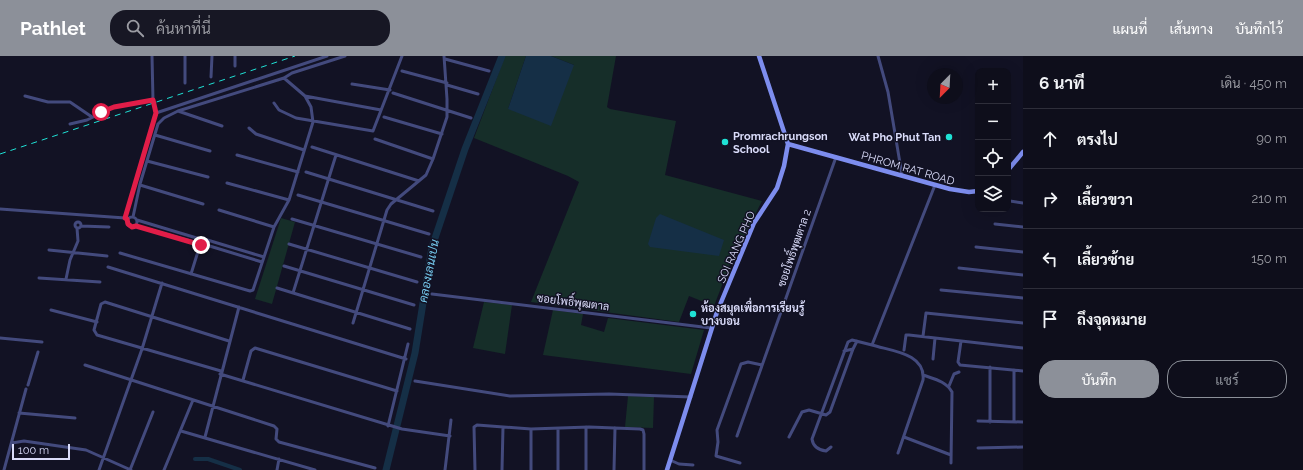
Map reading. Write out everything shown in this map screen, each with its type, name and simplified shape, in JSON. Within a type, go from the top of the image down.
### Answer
[{"type":"street","points":[[152,56],[153,100],[156,113],[126,219],[129,226],[136,226],[262,262]]},
{"type":"street","points":[[185,56],[185,82]]},
{"type":"street","points":[[211,77],[212,56]]},
{"type":"street","points":[[235,66],[236,56]]},
{"type":"street","points":[[156,113],[327,56]]},
{"type":"street","points":[[133,217],[140,185],[161,120],[178,111],[284,78],[292,73],[345,56]]},
{"type":"street","points":[[274,103],[279,110],[287,114],[313,122],[373,131],[402,56]]},
{"type":"street","name":"SOI RANG PHO","points":[[667,470],[711,328],[754,223],[776,188],[784,166],[788,144],[759,56]]},
{"type":"street","points":[[878,56],[888,92],[902,175]]},
{"type":"street","points":[[353,323],[387,210],[397,199],[426,175],[442,134],[447,111],[447,84],[444,57],[489,71]]},
{"type":"street","points":[[402,71],[478,94]]},
{"type":"street","points":[[120,253],[252,291],[274,227],[289,200],[313,122],[311,106],[305,96],[284,78]]},
{"type":"street","points":[[352,84],[390,90]]},
{"type":"street","points":[[393,93],[471,118]]},
{"type":"street","points":[[25,96],[48,102],[70,102],[92,117]]},
{"type":"street","points":[[305,96],[381,110]]},
{"type":"street","points":[[70,124],[92,117],[114,107],[153,100]]},
{"type":"street","points":[[178,111],[222,126]]},
{"type":"street","points":[[384,117],[442,134]]},
{"type":"street","points":[[248,128],[256,134],[304,150]]},
{"type":"street","points":[[155,135],[210,151]]},
{"type":"street","points":[[375,139],[433,159]]},
{"type":"street","name":"PHROM RAT ROAD","points":[[788,144],[836,156],[935,185],[959,191],[975,191]]},
{"type":"street","points":[[312,147],[419,181]]},
{"type":"street","points":[[1011,166],[1023,152]]},
{"type":"street","points":[[237,155],[298,172]]},
{"type":"street","points":[[293,293],[320,202],[336,155]]},
{"type":"street","name":"ซอยโพธิ์พุฒตาล 2","points":[[737,436],[836,156]]},
{"type":"street","points":[[148,161],[208,177]]},
{"type":"street","points":[[306,172],[432,211]]},
{"type":"street","points":[[227,183],[289,200]]},
{"type":"street","points":[[140,185],[203,204]]},
{"type":"street","points":[[872,345],[935,185]]},
{"type":"street","points":[[298,195],[429,234]]},
{"type":"street","points":[[1011,201],[1023,203]]},
{"type":"street","points":[[0,209],[79,214],[126,219],[133,217]]},
{"type":"street","points":[[218,210],[274,227]]},
{"type":"street","points":[[66,280],[70,260],[75,252],[78,237],[79,214]]},
{"type":"street","points":[[133,217],[137,220],[264,257]]},
{"type":"street","points":[[292,218],[421,257]]},
{"type":"street","points":[[136,226],[137,220]]},
{"type":"street","points":[[995,224],[1023,227]]},
{"type":"street","points":[[79,225],[109,227]]},
{"type":"street","points":[[191,274],[202,239]]},
{"type":"street","points":[[200,244],[202,239]]},
{"type":"street","points":[[289,244],[417,282]]},
{"type":"street","points":[[976,247],[1023,252]]},
{"type":"street","points":[[49,250],[107,256]]},
{"type":"street","points":[[284,266],[414,306]]},
{"type":"street","points":[[108,267],[406,358]]},
{"type":"street","points":[[959,268],[1023,275]]},
{"type":"street","points":[[39,278],[100,282]]},
{"type":"street","points":[[99,470],[105,457],[142,349],[162,283]]},
{"type":"street","points":[[276,288],[410,329]]},
{"type":"street","points":[[941,290],[1023,298]]},
{"type":"street","name":"ซอยโพธิ์พุฒตาล","points":[[432,294],[711,328]]},
{"type":"street","points":[[229,341],[105,302],[101,304],[94,330],[97,335],[221,372],[390,426],[450,436]]},
{"type":"street","points":[[205,437],[239,307]]},
{"type":"street","points":[[51,310],[96,322]]},
{"type":"street","points":[[923,336],[926,313],[1023,323]]},
{"type":"street","points":[[904,350],[906,335],[1023,348]]},
{"type":"street","points":[[0,338],[42,342]]},
{"type":"street","points":[[933,359],[935,338]]},
{"type":"street","points":[[831,447],[826,451],[821,450],[812,442],[849,340],[905,355],[918,361],[924,376],[898,453]]},
{"type":"street","points":[[789,437],[802,412],[809,410],[826,415],[830,412],[857,341]]},
{"type":"street","points":[[961,341],[958,364],[1023,371]]},
{"type":"street","points":[[390,426],[408,344]]},
{"type":"street","points":[[243,380],[251,351],[256,348],[397,391]]},
{"type":"street","points":[[844,351],[854,349]]},
{"type":"street","points":[[4,470],[19,413],[38,352]]},
{"type":"street","points":[[740,463],[716,456],[718,442],[717,430],[741,364],[748,362],[762,366]]},
{"type":"street","points":[[85,365],[276,427],[276,439],[279,442],[375,468]]},
{"type":"street","points":[[990,367],[990,422]]},
{"type":"street","points":[[1014,370],[1014,422]]},
{"type":"street","points":[[949,386],[954,374],[959,372]]},
{"type":"street","points":[[924,376],[941,381],[949,386],[953,397],[951,463]]},
{"type":"street","points":[[415,381],[510,396],[609,394],[690,397]]},
{"type":"street","points":[[164,470],[193,400]]},
{"type":"street","points":[[12,443],[24,441],[78,449],[105,457],[131,470],[153,412]]},
{"type":"street","points":[[19,413],[75,418]]},
{"type":"street","points":[[446,470],[451,420]]},
{"type":"street","points":[[978,422],[1023,422]]},
{"type":"street","points":[[475,470],[474,427],[477,425],[531,429],[586,427],[644,430],[644,470]]},
{"type":"street","points":[[502,470],[503,427]]},
{"type":"street","points":[[586,427],[586,470]]},
{"type":"street","points":[[614,470],[615,428]]},
{"type":"street","points":[[531,429],[531,470]]},
{"type":"street","points":[[558,429],[558,470]]},
{"type":"street","points":[[181,431],[315,470]]},
{"type":"street","points":[[904,437],[951,455]]},
{"type":"street","points":[[978,448],[1023,447]]},
{"type":"street","points":[[277,470],[279,460]]},
{"type":"street","points":[[670,460],[679,464],[693,464]]},
{"type":"green space","points":[[505,56],[526,56],[508,109],[574,65],[551,56],[616,56],[607,107],[610,109],[676,121],[665,175],[762,201],[731,262],[714,306],[689,296],[679,322],[531,302],[579,182],[568,176],[474,138]]},
{"type":"green space","points":[[281,218],[295,222],[272,304],[255,299]]},
{"type":"green space","points":[[484,302],[512,305],[505,354],[473,348]]},
{"type":"green space","points":[[553,310],[583,314],[581,325],[604,332],[608,318],[704,330],[691,374],[543,355]]},
{"type":"green space","points":[[628,396],[654,397],[653,428],[625,427]]},
{"type":"water","points":[[526,56],[551,56],[574,65],[551,126],[508,109]]},
{"type":"water","points":[[660,214],[724,240],[719,256],[650,247],[648,244],[656,218]]},
{"type":"waterway","name":"คลองเลนเปน","points":[[386,470],[415,353],[432,247],[465,149],[502,56]]},
{"type":"waterway","points":[[195,459],[208,459],[240,470]]},
{"type":"railway","points":[[0,154],[295,56]]},
{"type":"place","name":"Wat Pho Phut Tan","points":[[949,137]]},
{"type":"place","name":"Promrachrungson School","points":[[725,142]]},
{"type":"place","name":"ห้องสมุดเพื่อการเรียนรู้ บางบอน","points":[[693,314]]},
{"type":"route","points":[[101,112],[114,107],[153,100],[156,113],[125,218],[127,219],[129,226],[136,226],[201,245]]}]
